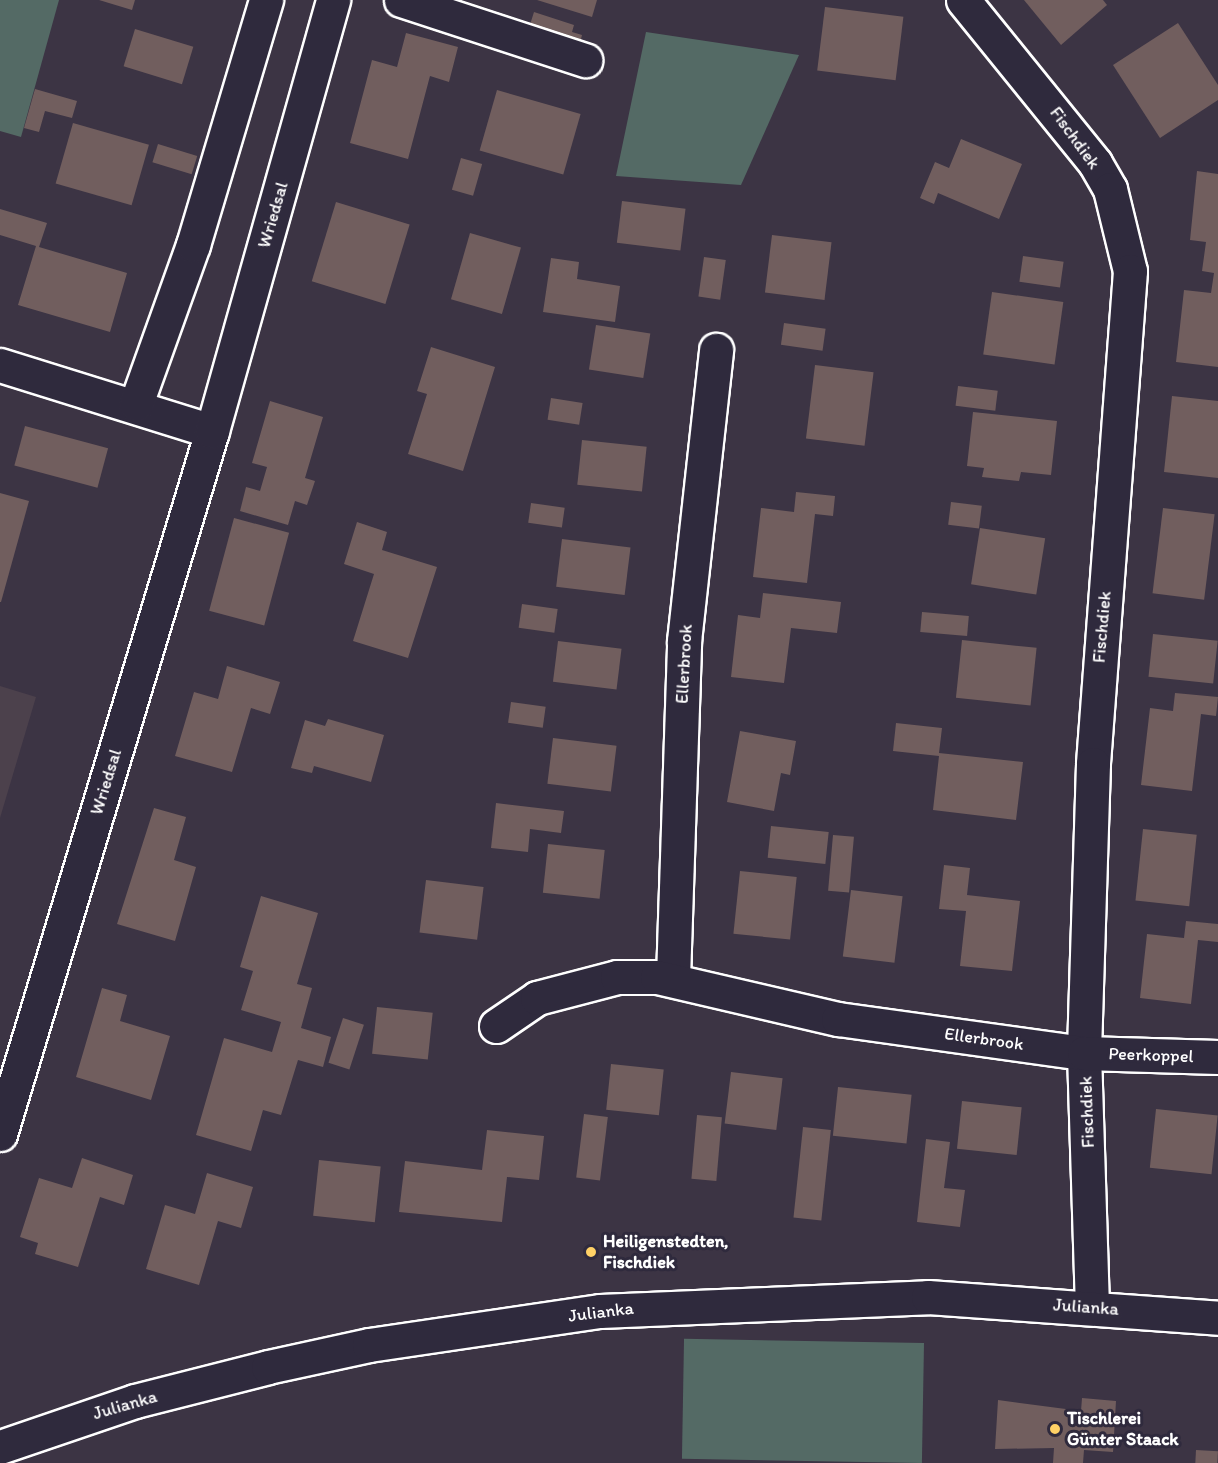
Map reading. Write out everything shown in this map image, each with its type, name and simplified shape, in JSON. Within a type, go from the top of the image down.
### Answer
[{"type":"street","points":[[136,404],[193,244],[266,0]]},
{"type":"street","name":"Wriedsal","points":[[0,1134],[212,431],[333,0]]},
{"type":"street","points":[[401,0],[585,60]]},
{"type":"street","name":"Fischdiek","points":[[963,0],[1095,163],[1110,189],[1130,271],[1094,753],[1084,1053],[1092,1308]]},
{"type":"street","name":"Ellerbrook","points":[[673,978],[684,641],[716,351]]},
{"type":"street","points":[[0,365],[136,404],[212,431]]},
{"type":"street","name":"Ellerbrook","points":[[496,1026],[537,998],[598,981],[673,978],[838,1019],[1084,1053]]},
{"type":"street","name":"Peerkoppel","points":[[1084,1053],[1218,1057]]},
{"type":"street","name":"Julianka","points":[[0,1447],[135,1401],[369,1345],[600,1311],[928,1297],[1218,1318]]},
{"type":"shaded area","points":[[0,686],[36,697],[0,818]]},
{"type":"green space","points":[[0,0],[59,0],[21,137],[0,131]]},
{"type":"green space","points":[[646,32],[799,55],[741,185],[616,176]]},
{"type":"green space","points":[[684,1339],[924,1343],[922,1463],[682,1459]]},
{"type":"building","points":[[99,0],[135,0],[132,10]]},
{"type":"building","points":[[537,0],[597,0],[592,17]]},
{"type":"building","points":[[1024,0],[1103,0],[1107,5],[1061,45]]},
{"type":"building","points":[[825,7],[903,17],[896,80],[817,71]]},
{"type":"building","points":[[534,12],[574,25],[572,32],[582,35],[579,47],[528,31]]},
{"type":"building","points":[[1178,23],[1218,85],[1218,100],[1160,138],[1113,65]]},
{"type":"building","points":[[135,29],[193,47],[182,84],[124,66]]},
{"type":"building","points":[[406,33],[458,47],[449,82],[430,76],[408,159],[350,143],[372,60],[397,67]]},
{"type":"building","points":[[35,89],[77,101],[72,118],[45,111],[39,132],[24,128]]},
{"type":"building","points":[[497,90],[581,114],[563,175],[480,151]]},
{"type":"building","points":[[73,123],[149,145],[132,205],[56,184]]},
{"type":"building","points":[[961,139],[1022,164],[999,219],[938,193],[934,204],[920,198],[935,162],[949,168]]},
{"type":"building","points":[[158,144],[197,156],[192,174],[152,162]]},
{"type":"building","points":[[461,158],[482,164],[473,196],[452,190]]},
{"type":"building","points":[[1197,171],[1218,174],[1218,367],[1176,362],[1184,290],[1211,293],[1214,273],[1202,271],[1206,242],[1190,240]]},
{"type":"building","points":[[622,201],[686,209],[680,250],[617,243]]},
{"type":"building","points":[[336,202],[410,225],[385,304],[312,281]]},
{"type":"building","points":[[0,209],[47,223],[39,247],[127,273],[110,332],[18,305],[36,246],[0,235]]},
{"type":"building","points":[[470,233],[521,248],[502,314],[451,299]]},
{"type":"building","points":[[772,235],[832,242],[824,300],[765,293]]},
{"type":"building","points":[[1023,256],[1064,262],[1060,287],[1019,282]]},
{"type":"building","points":[[704,257],[726,260],[720,300],[698,297]]},
{"type":"building","points":[[551,258],[579,262],[577,279],[620,286],[615,322],[543,312]]},
{"type":"building","points":[[992,292],[1063,302],[1055,364],[983,354]]},
{"type":"building","points":[[784,323],[826,329],[823,351],[781,345]]},
{"type":"building","points":[[596,325],[650,334],[643,378],[589,369]]},
{"type":"building","points":[[431,347],[495,367],[463,471],[408,454],[427,394],[417,391]]},
{"type":"building","points":[[815,365],[874,372],[865,446],[806,438]]},
{"type":"building","points":[[958,386],[998,391],[995,411],[956,406]]},
{"type":"building","points":[[1172,396],[1218,401],[1218,478],[1164,472]]},
{"type":"building","points":[[551,398],[583,403],[579,425],[548,420]]},
{"type":"building","points":[[270,401],[323,417],[305,478],[315,481],[307,505],[295,501],[288,525],[240,511],[246,487],[260,491],[267,467],[252,463]]},
{"type":"building","points":[[973,412],[1057,421],[1051,475],[1021,472],[1019,481],[982,477],[984,468],[967,466]]},
{"type":"building","points":[[25,426],[108,448],[97,488],[14,466]]},
{"type":"building","points":[[582,440],[647,447],[642,492],[577,485]]},
{"type":"building","points":[[796,492],[835,496],[833,516],[815,514],[807,583],[753,577],[761,508],[794,512]]},
{"type":"building","points":[[0,493],[29,501],[1,602],[0,602]]},
{"type":"building","points":[[951,502],[982,506],[979,529],[948,525]]},
{"type":"building","points":[[531,503],[565,508],[562,528],[528,523]]},
{"type":"building","points":[[1163,508],[1215,514],[1204,600],[1153,593]]},
{"type":"building","points":[[234,518],[289,533],[264,625],[209,611]]},
{"type":"building","points":[[357,522],[387,532],[382,550],[437,567],[408,658],[353,641],[374,574],[344,564]]},
{"type":"building","points":[[980,528],[1045,538],[1036,595],[971,584]]},
{"type":"building","points":[[562,539],[630,547],[625,595],[556,587]]},
{"type":"building","points":[[763,593],[841,602],[837,633],[791,628],[784,683],[731,677],[738,615],[760,618]]},
{"type":"building","points":[[522,604],[558,609],[554,633],[519,628]]},
{"type":"building","points":[[922,612],[969,616],[967,636],[920,632]]},
{"type":"building","points":[[1153,634],[1218,641],[1213,684],[1149,677]]},
{"type":"building","points":[[962,640],[1037,648],[1031,706],[956,698]]},
{"type":"building","points":[[558,641],[622,649],[617,689],[553,682]]},
{"type":"building","points":[[227,666],[280,682],[270,714],[251,708],[232,772],[175,756],[194,692],[218,699]]},
{"type":"building","points":[[1175,693],[1218,697],[1216,716],[1201,714],[1192,791],[1141,785],[1150,708],[1173,711]]},
{"type":"building","points":[[511,702],[546,707],[543,728],[508,723]]},
{"type":"building","points":[[328,719],[384,735],[371,782],[314,766],[312,773],[291,768],[305,720],[325,726]]},
{"type":"building","points":[[896,723],[942,728],[939,753],[1023,762],[1016,820],[933,810],[939,756],[893,751]]},
{"type":"building","points":[[740,731],[796,741],[790,775],[781,773],[774,811],[727,802]]},
{"type":"building","points":[[553,738],[617,746],[611,791],[547,784]]},
{"type":"building","points":[[496,803],[564,811],[561,833],[530,829],[528,852],[491,848]]},
{"type":"building","points":[[154,808],[186,817],[174,860],[196,867],[175,941],[117,924]]},
{"type":"building","points":[[771,826],[829,832],[825,864],[768,858]]},
{"type":"building","points":[[1143,829],[1197,835],[1189,906],[1135,901]]},
{"type":"building","points":[[833,835],[854,837],[849,893],[828,891]]},
{"type":"building","points":[[548,844],[605,850],[600,899],[543,893]]},
{"type":"building","points":[[944,865],[970,868],[967,895],[1020,901],[1012,971],[960,966],[966,911],[939,909]]},
{"type":"building","points":[[740,871],[797,877],[790,940],[733,934]]},
{"type":"building","points":[[426,880],[484,887],[477,940],[420,933]]},
{"type":"building","points":[[851,890],[903,896],[894,963],[843,957]]},
{"type":"building","points":[[261,896],[318,913],[297,984],[312,988],[301,1028],[331,1037],[323,1067],[298,1060],[281,1115],[263,1110],[251,1151],[196,1135],[224,1038],[272,1052],[281,1022],[241,1010],[253,971],[240,967]]},
{"type":"building","points":[[1186,921],[1218,924],[1218,942],[1198,940],[1191,1004],[1140,998],[1147,934],[1184,938]]},
{"type":"building","points":[[102,988],[127,995],[120,1021],[170,1036],[151,1100],[76,1077]]},
{"type":"building","points":[[377,1007],[433,1013],[428,1060],[372,1054]]},
{"type":"building","points":[[343,1018],[364,1025],[349,1069],[328,1063]]},
{"type":"building","points":[[611,1064],[664,1070],[659,1115],[606,1110]]},
{"type":"building","points":[[731,1072],[783,1078],[776,1130],[725,1124]]},
{"type":"building","points":[[838,1087],[912,1095],[906,1143],[833,1136]]},
{"type":"building","points":[[962,1101],[1022,1107],[1017,1155],[957,1149]]},
{"type":"building","points":[[1156,1109],[1218,1115],[1211,1174],[1150,1168]]},
{"type":"building","points":[[584,1114],[608,1117],[600,1180],[576,1178]]},
{"type":"building","points":[[697,1115],[722,1117],[716,1181],[691,1179]]},
{"type":"building","points":[[803,1127],[831,1130],[821,1220],[793,1218]]},
{"type":"building","points":[[487,1130],[544,1136],[539,1180],[507,1177],[502,1222],[399,1212],[405,1161],[482,1170]]},
{"type":"building","points":[[926,1139],[950,1142],[944,1188],[965,1190],[960,1227],[917,1222]]},
{"type":"building","points":[[82,1158],[133,1175],[124,1205],[100,1197],[78,1267],[35,1254],[38,1243],[20,1237],[39,1178],[72,1188]]},
{"type":"building","points":[[319,1160],[381,1166],[375,1222],[313,1216]]},
{"type":"building","points":[[207,1173],[253,1187],[241,1228],[218,1221],[199,1285],[146,1269],[165,1205],[195,1214]]},
{"type":"building","name":"Tischlerei Günter Staack","points":[[1082,1398],[1116,1401],[1113,1452],[1084,1450],[1083,1463],[1053,1463],[1054,1448],[995,1449],[998,1400],[1081,1411]]},
{"type":"building","points":[[1196,1450],[1218,1451],[1217,1463],[1195,1463]]},
{"type":"place","name":"Heiligenstedten, Fischdiek","points":[[591,1252]]},
{"type":"place","name":"Tischlerei Günter Staack","points":[[1055,1429]]}]
